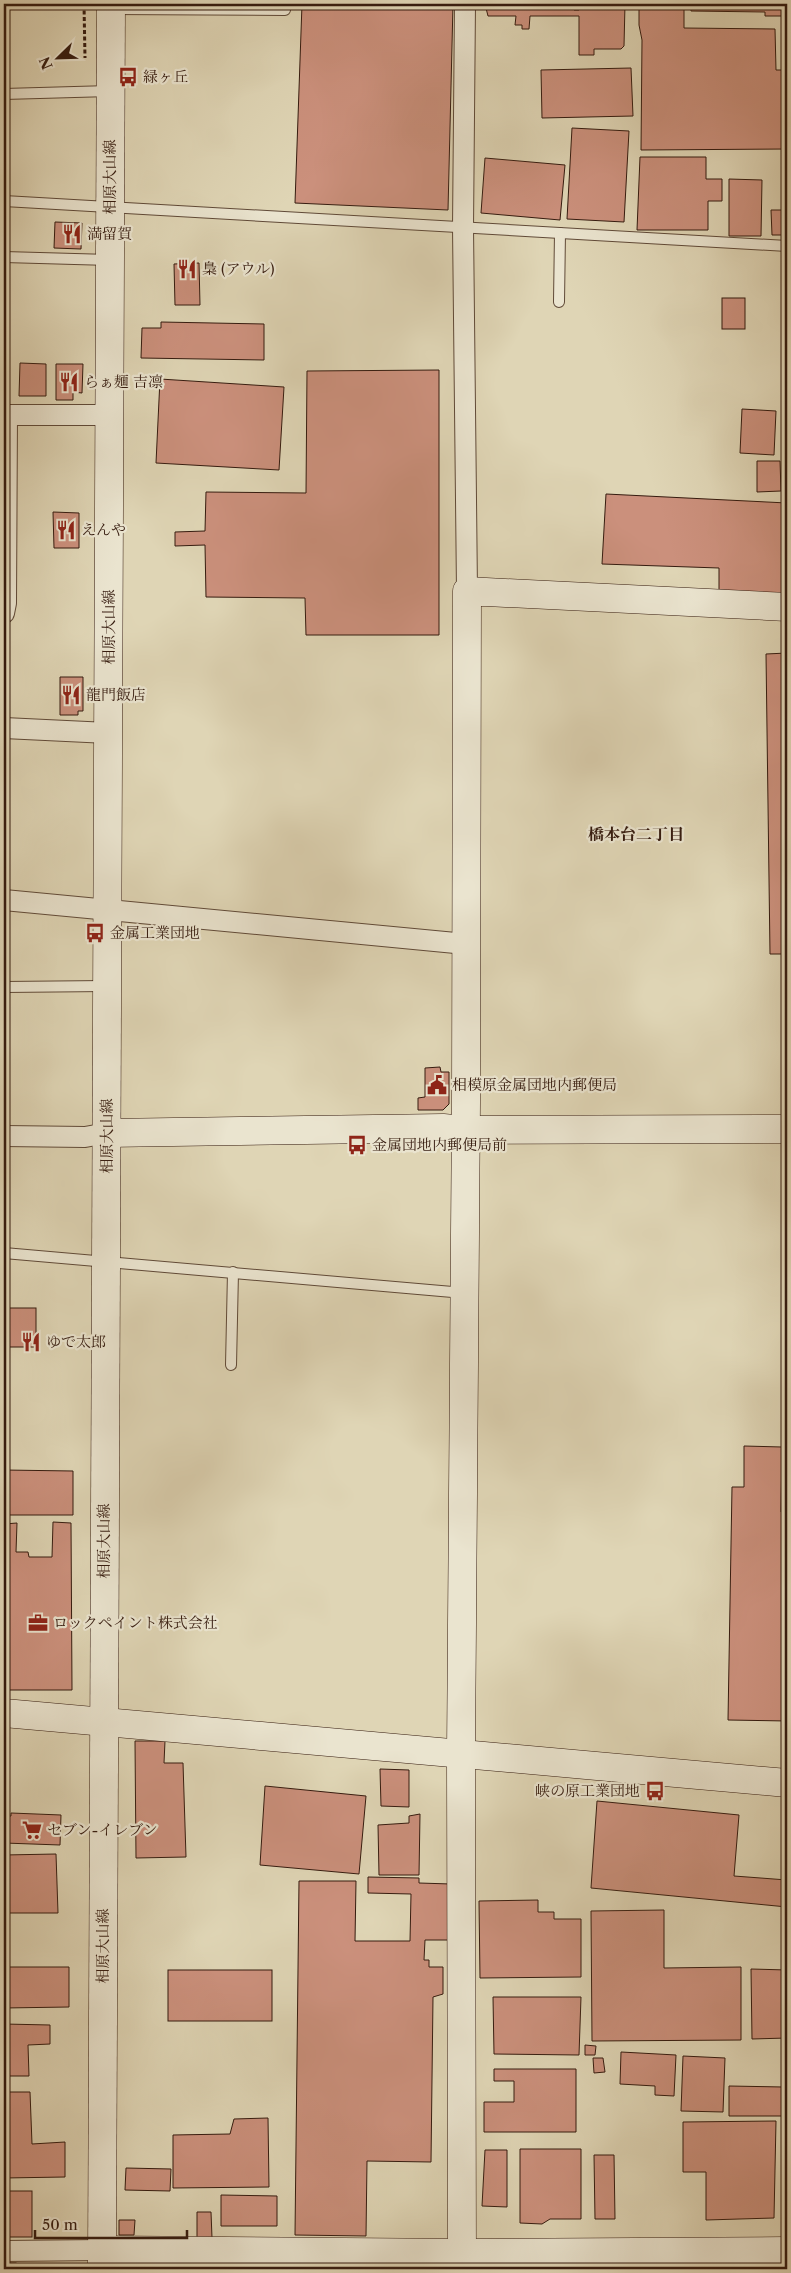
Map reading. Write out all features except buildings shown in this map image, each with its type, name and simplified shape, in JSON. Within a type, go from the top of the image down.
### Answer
[{"type":"street","points":[[462,2261],[461,1755],[467,591],[463,227],[465,4]]},
{"type":"street","name":"相原大山線","points":[[102,2260],[112,6]]},
{"type":"street","points":[[4,613],[6,603],[5,415],[110,415]]},
{"type":"street","points":[[467,591],[787,607]]},
{"type":"street","points":[[4,728],[108,733]]},
{"type":"street","points":[[4,900],[466,944]]},
{"type":"street","points":[[4,1136],[85,1137],[107,1133],[443,1128],[465,1130],[787,1129]]},
{"type":"street","points":[[4,1713],[787,1783]]},
{"type":"street","points":[[4,2251],[102,2260],[462,2261],[787,2251]]},
{"type":"lane","points":[[112,6],[246,7],[285,10]]},
{"type":"lane","points":[[4,94],[111,91]]},
{"type":"lane","points":[[4,201],[787,246]]},
{"type":"lane","points":[[559,302],[560,233]]},
{"type":"lane","points":[[4,257],[110,260]]},
{"type":"lane","points":[[4,987],[107,986]]},
{"type":"lane","points":[[4,1253],[464,1293]]},
{"type":"lane","points":[[231,1365],[233,1272]]},
{"type":"place","name":"緑ヶ丘","points":[[128,77]]},
{"type":"place","name":"満留賀","points":[[72,234]]},
{"type":"place","name":"梟 (アウル)","points":[[187,269]]},
{"type":"place","name":"らぁ麺 吉凛","points":[[69,382]]},
{"type":"place","name":"えんや","points":[[66,530]]},
{"type":"place","name":"龍門飯店","points":[[71,695]]},
{"type":"place","name":"金属工業団地","points":[[95,933]]},
{"type":"place","name":"相模原金属団地内郵便局","points":[[437,1085]]},
{"type":"place","name":"金属団地内郵便局前","points":[[357,1145]]},
{"type":"place","name":"ゆで太郎","points":[[31,1342]]},
{"type":"place","name":"ロックペイント株式会社","points":[[38,1623]]},
{"type":"place","name":"峡の原工業団地","points":[[655,1791]]},
{"type":"place","name":"セブン-イレブン","points":[[32,1830]]},
{"type":"district","name":"橋本台二丁目","points":[[636,834]]}]
